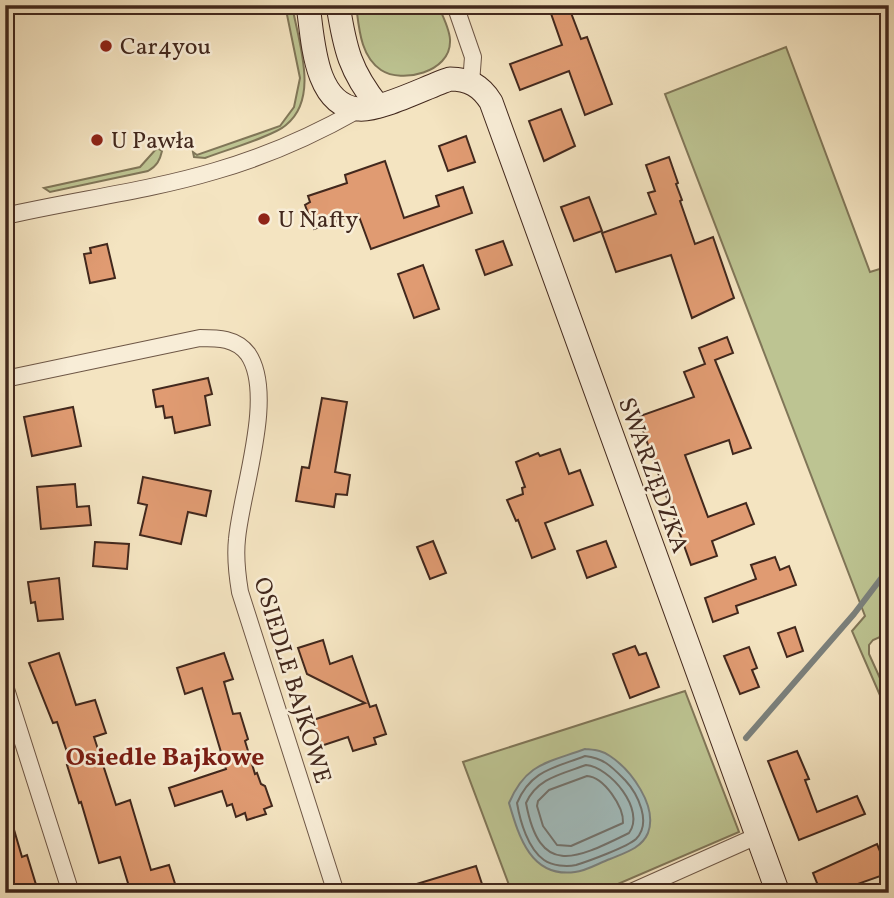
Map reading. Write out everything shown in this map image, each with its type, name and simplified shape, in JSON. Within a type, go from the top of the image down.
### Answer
[{"type":"street","points":[[308,5],[317,64],[325,87],[340,103],[368,108]]},
{"type":"street","points":[[338,5],[350,63],[362,86],[368,108]]},
{"type":"street","points":[[5,216],[216,171],[368,108],[450,79],[471,83],[473,57],[455,5]]},
{"type":"street","name":"SWARZĘDZKA","points":[[471,83],[483,89],[491,102],[778,893]]},
{"type":"street","name":"OSIEDLE BAJKOWE","points":[[5,379],[200,338],[224,338],[237,344],[248,355],[255,370],[258,407],[256,435],[237,536],[237,575],[240,592],[336,893]]},
{"type":"street","points":[[5,686],[71,893]]},
{"type":"street","points":[[629,893],[757,836]]},
{"type":"green space","points":[[285,5],[292,5],[304,68],[302,100],[296,114],[286,125],[271,134],[205,158],[194,157],[193,152],[197,155],[280,126],[294,107],[300,78]]},
{"type":"green space","points":[[356,5],[438,5],[449,33],[448,52],[434,68],[412,75],[401,76],[381,70],[365,49]]},
{"type":"green space","points":[[786,47],[870,272],[889,266],[889,633],[873,640],[869,645],[869,654],[889,698],[889,716],[852,631],[865,616],[665,94]]},
{"type":"green space","points":[[157,148],[162,151],[160,157],[156,165],[148,171],[50,192],[44,188],[140,167]]},
{"type":"green space","points":[[685,691],[739,832],[597,893],[512,893],[463,762]]},
{"type":"water","points":[[889,523],[889,568],[883,546]]},
{"type":"water","points":[[585,749],[607,754],[634,779],[646,800],[650,823],[648,833],[637,847],[584,870],[560,872],[548,869],[537,862],[529,852],[517,829],[509,803],[530,772]]},
{"type":"building","points":[[548,5],[568,5],[581,39],[587,37],[612,104],[585,115],[569,71],[520,90],[510,64],[562,45]]},
{"type":"building","points":[[561,109],[575,146],[544,161],[529,121]]},
{"type":"building","points":[[466,136],[475,162],[448,171],[439,146]]},
{"type":"building","points":[[669,157],[695,244],[713,237],[734,298],[692,318],[671,255],[616,272],[602,233],[656,214],[648,193],[655,191],[646,165]]},
{"type":"building","points":[[385,161],[404,218],[439,206],[436,196],[463,187],[472,213],[371,249],[358,214],[314,229],[305,205],[310,202],[308,196],[347,183],[345,175]]},
{"type":"building","points":[[589,197],[602,231],[574,241],[561,207]]},
{"type":"building","points":[[503,241],[512,265],[485,275],[476,250]]},
{"type":"building","points":[[107,244],[115,278],[90,283],[84,254],[91,253],[90,248]]},
{"type":"building","points":[[423,265],[439,309],[414,318],[398,274]]},
{"type":"building","points":[[727,337],[733,353],[715,360],[751,448],[733,454],[729,440],[685,455],[708,517],[746,503],[754,524],[712,541],[717,556],[691,565],[640,416],[694,397],[684,372],[705,364],[699,348]]},
{"type":"building","points":[[208,378],[212,394],[205,396],[210,425],[175,433],[172,417],[165,418],[163,406],[156,407],[153,390]]},
{"type":"building","points":[[322,398],[347,402],[335,472],[350,475],[347,495],[336,494],[334,507],[296,501],[302,467],[309,468]]},
{"type":"building","points":[[73,407],[81,446],[32,456],[24,417]]},
{"type":"building","points":[[560,449],[569,474],[580,470],[593,505],[545,523],[555,549],[532,558],[518,520],[516,521],[507,500],[523,494],[522,488],[525,487],[516,462],[538,453],[540,456]]},
{"type":"building","points":[[143,477],[211,491],[206,516],[188,512],[181,544],[140,535],[147,505],[138,503]]},
{"type":"building","points":[[75,484],[77,507],[89,506],[91,525],[41,529],[37,487]]},
{"type":"building","points":[[433,541],[446,573],[430,579],[417,547]]},
{"type":"building","points":[[606,541],[616,567],[587,578],[577,551]]},
{"type":"building","points":[[95,542],[129,544],[127,569],[93,566]]},
{"type":"building","points":[[775,557],[780,570],[789,566],[796,585],[736,606],[738,613],[713,622],[705,598],[756,579],[751,565]]},
{"type":"building","points":[[59,578],[63,619],[38,621],[35,602],[31,603],[28,582]]},
{"type":"building","points":[[795,627],[803,651],[787,657],[778,633]]},
{"type":"building","points":[[323,640],[330,664],[352,656],[370,707],[376,705],[386,734],[374,738],[376,744],[353,751],[348,737],[321,746],[313,720],[365,703],[307,674],[298,648]]},
{"type":"building","points":[[635,646],[639,655],[646,653],[659,687],[630,698],[613,654]]},
{"type":"building","points":[[749,647],[757,668],[752,670],[759,687],[740,694],[724,656]]},
{"type":"building","points":[[59,653],[76,705],[95,700],[106,733],[94,737],[116,805],[130,800],[151,870],[169,865],[178,893],[131,893],[120,857],[99,863],[67,765],[71,764],[57,722],[53,723],[29,663]]},
{"type":"building","points":[[224,653],[233,679],[224,682],[233,714],[240,713],[255,774],[257,773],[261,784],[265,786],[272,806],[264,809],[266,814],[247,820],[245,813],[236,817],[232,804],[227,806],[222,791],[175,806],[169,788],[226,769],[202,688],[185,694],[177,668]]},
{"type":"building","points":[[797,751],[809,779],[805,780],[817,812],[857,796],[865,814],[799,840],[768,761]]},
{"type":"building","points":[[10,816],[22,857],[27,855],[37,888],[23,893],[5,893],[5,817]]},
{"type":"building","points":[[877,844],[889,873],[849,887],[851,893],[821,893],[813,873]]},
{"type":"building","points":[[476,866],[485,893],[400,893],[400,889]]},
{"type":"waterway","points":[[746,738],[854,614],[889,568]]},
{"type":"place","name":"Car4you","points":[[106,46]]},
{"type":"place","name":"U Pawła","points":[[97,140]]},
{"type":"place","name":"U Nafty","points":[[264,219]]},
{"type":"district","name":"Osiedle Bajkowe","points":[[165,756]]}]
